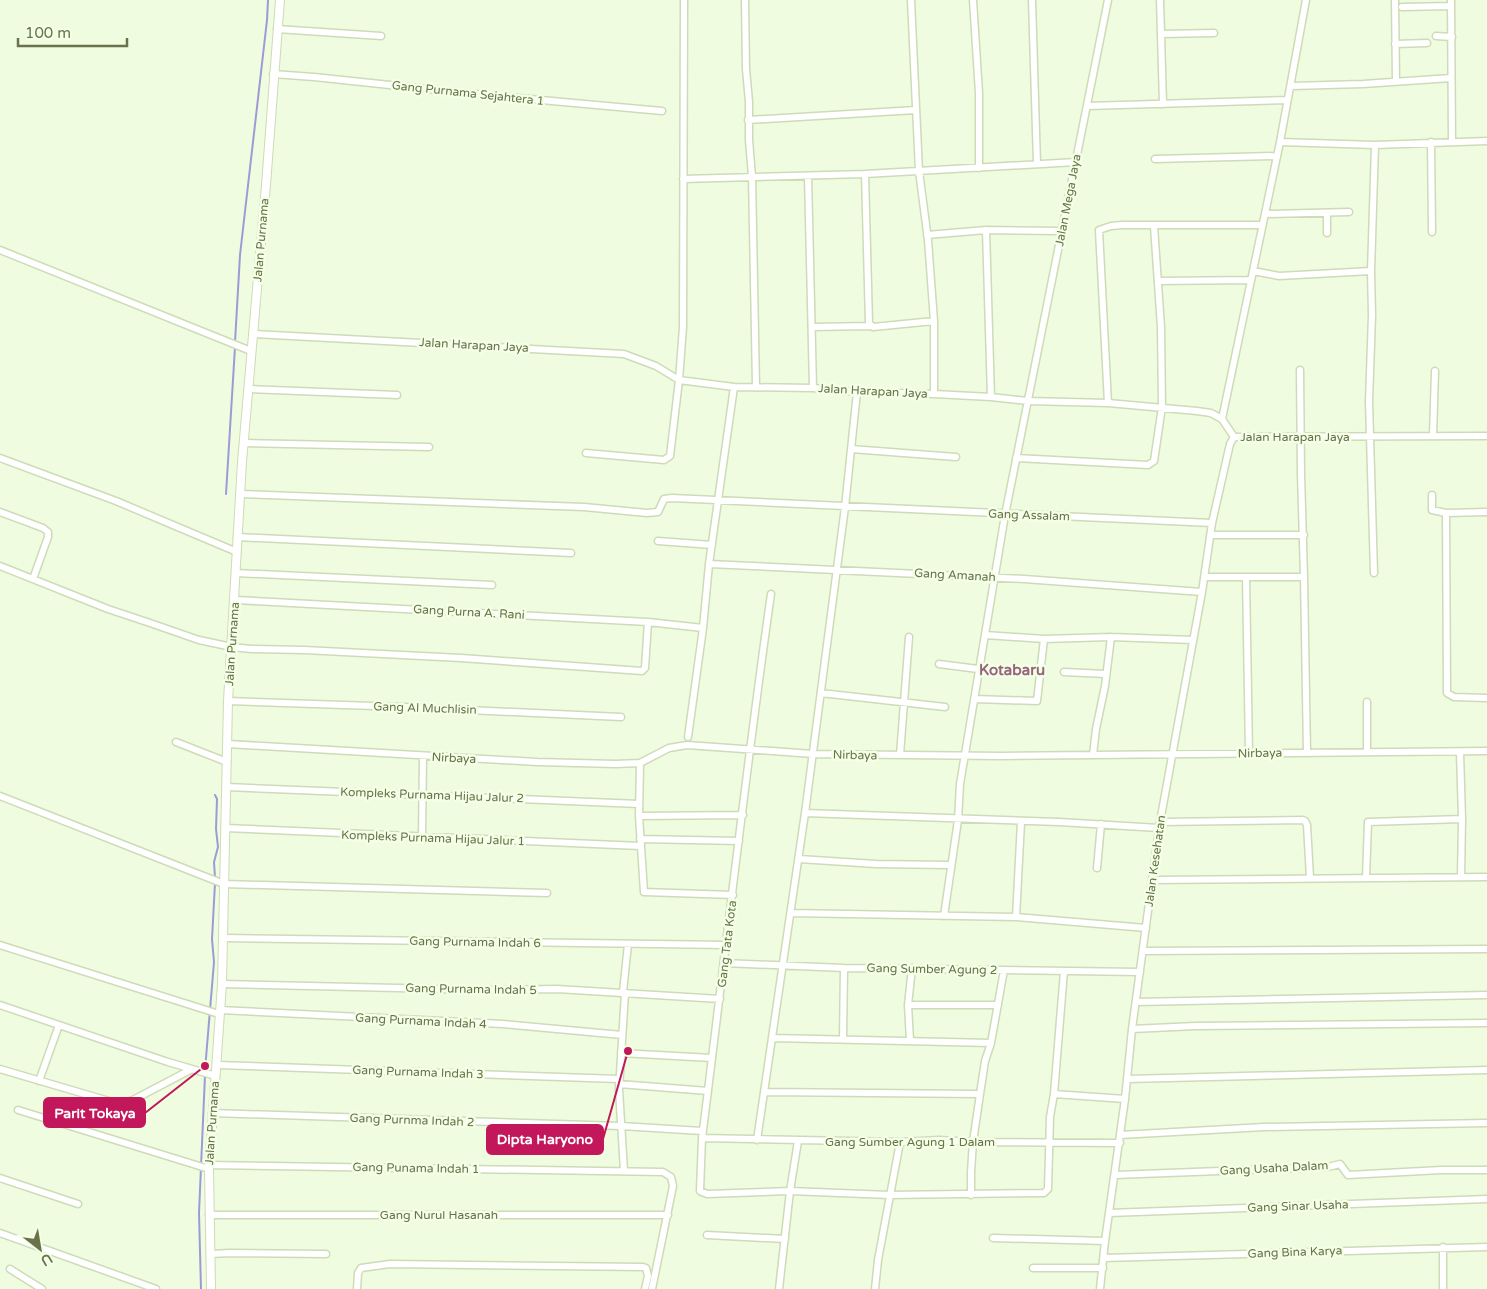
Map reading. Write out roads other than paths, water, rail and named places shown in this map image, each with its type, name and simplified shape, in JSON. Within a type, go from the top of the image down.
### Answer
[{"type":"street","name":"Jalan Purnama","points":[[211,1289],[207,1167],[213,1076],[217,1065],[218,1012],[222,984],[224,938],[218,882],[226,828],[228,701],[240,494],[280,0]]},
{"type":"street","points":[[586,453],[664,460],[670,456],[680,380],[683,327],[684,0]]},
{"type":"street","points":[[745,0],[748,120],[752,176],[756,386]]},
{"type":"street","points":[[911,0],[919,171],[927,234],[934,321],[934,394]]},
{"type":"street","points":[[973,0],[979,85],[980,168]]},
{"type":"street","points":[[1032,0],[1037,164]]},
{"type":"street","name":"Jalan Mega Jaya","points":[[944,916],[958,820],[960,784],[975,699],[978,669],[996,578],[1005,514],[1108,0]]},
{"type":"street","points":[[1160,0],[1163,104]]},
{"type":"street","points":[[1222,419],[1238,351],[1280,142],[1306,0]]},
{"type":"street","points":[[1395,0],[1396,81]]},
{"type":"street","points":[[1402,7],[1451,3],[1452,141]]},
{"type":"street","points":[[277,30],[381,36]]},
{"type":"street","points":[[1161,34],[1214,33]]},
{"type":"street","points":[[1436,36],[1452,37]]},
{"type":"street","points":[[1395,44],[1427,43]]},
{"type":"street","name":"Gang Purnama Sejahtera 1","points":[[274,74],[662,111]]},
{"type":"street","points":[[1291,86],[1451,78]]},
{"type":"street","points":[[1087,106],[1287,100]]},
{"type":"street","points":[[748,120],[916,110]]},
{"type":"street","points":[[1280,142],[1375,145],[1487,141]]},
{"type":"street","points":[[1431,142],[1432,232]]},
{"type":"street","points":[[1374,573],[1370,402],[1371,270],[1375,145]]},
{"type":"street","points":[[1155,159],[1277,156]]},
{"type":"street","points":[[683,179],[865,174],[1076,162]]},
{"type":"street","points":[[865,174],[869,320],[871,326]]},
{"type":"street","points":[[808,176],[813,388]]},
{"type":"street","points":[[1265,214],[1349,212]]},
{"type":"street","points":[[1327,213],[1327,233]]},
{"type":"street","points":[[1108,403],[1099,230],[1111,226],[1262,225]]},
{"type":"street","points":[[1016,458],[1148,465],[1154,461],[1162,407],[1161,327],[1154,226]]},
{"type":"street","points":[[927,234],[986,230],[1062,231]]},
{"type":"street","points":[[986,230],[991,397]]},
{"type":"street","points":[[0,250],[251,351]]},
{"type":"street","points":[[1253,271],[1279,276],[1371,270]]},
{"type":"street","points":[[1158,281],[1251,280]]},
{"type":"street","points":[[812,327],[886,327],[934,321]]},
{"type":"street","name":"Jalan Harapan Jaya","points":[[253,334],[624,354],[656,366],[680,380],[734,387],[813,388],[857,392],[934,394],[1028,401],[1108,403],[1162,407],[1211,413],[1222,419],[1234,437],[1487,436]]},
{"type":"street","points":[[1300,370],[1302,437],[1300,474],[1304,535],[1307,753]]},
{"type":"street","points":[[1433,436],[1435,371]]},
{"type":"street","points":[[687,741],[734,387]]},
{"type":"street","points":[[248,389],[397,395]]},
{"type":"street","points":[[757,1140],[784,965],[813,754],[845,507],[857,392]]},
{"type":"street","name":"Jalan Kesehatan","points":[[1100,1289],[1105,1241],[1120,1143],[1142,952],[1160,825],[1202,592],[1212,523],[1230,444],[1234,437]]},
{"type":"street","points":[[244,443],[429,447]]},
{"type":"street","points":[[851,449],[956,457]]},
{"type":"street","points":[[0,458],[116,501],[237,552]]},
{"type":"street","name":"Gang Assalam","points":[[240,494],[584,507],[655,513],[660,510],[666,498],[1212,523]]},
{"type":"street","points":[[1432,495],[1432,510],[1446,513],[1487,512]]},
{"type":"street","points":[[0,512],[43,528],[48,532],[34,579]]},
{"type":"street","points":[[1446,513],[1447,693],[1454,697],[1487,698]]},
{"type":"street","points":[[1211,535],[1304,535]]},
{"type":"street","points":[[237,537],[571,553]]},
{"type":"street","points":[[658,541],[712,545]]},
{"type":"street","name":"Gang Amanah","points":[[709,564],[996,578],[1202,592]]},
{"type":"street","points":[[0,566],[108,608],[199,640],[251,650],[304,650],[443,657],[642,671],[645,668],[648,622]]},
{"type":"street","points":[[236,573],[492,586]]},
{"type":"street","points":[[1204,577],[1304,576]]},
{"type":"street","points":[[1246,577],[1249,753]]},
{"type":"street","name":"Gang Tata Kota","points":[[771,594],[749,749],[743,815],[702,1135],[699,1190],[707,1194],[790,1191]]},
{"type":"street","name":"Gang Purna A. Rani","points":[[235,600],[648,622],[703,628]]},
{"type":"street","points":[[985,635],[1044,639],[1111,637],[1193,640]]},
{"type":"street","points":[[900,755],[910,637]]},
{"type":"street","points":[[1093,755],[1111,637]]},
{"type":"street","points":[[975,699],[1037,701],[1044,639]]},
{"type":"street","points":[[939,664],[978,669]]},
{"type":"street","points":[[1064,672],[1106,674]]},
{"type":"street","points":[[821,693],[945,707]]},
{"type":"street","name":"Gang Al Muchlisin","points":[[228,701],[621,717]]},
{"type":"street","points":[[1367,752],[1368,702]]},
{"type":"street","name":"Nirbaya","points":[[228,744],[583,764],[640,763],[687,741],[749,749],[813,754],[1093,755],[1487,751]]},
{"type":"street","points":[[176,742],[227,762]]},
{"type":"street","points":[[1460,752],[1461,876]]},
{"type":"street","points":[[422,837],[423,756]]},
{"type":"street","points":[[640,763],[639,816],[644,892],[733,896]]},
{"type":"street","name":"Kompleks Purnama Hijau Jalur 2","points":[[226,787],[639,804]]},
{"type":"street","points":[[0,796],[218,882],[547,892]]},
{"type":"street","points":[[805,813],[958,820],[1160,825],[1303,820],[1307,825],[1310,878]]},
{"type":"street","points":[[639,816],[743,815]]},
{"type":"street","points":[[1366,878],[1368,822],[1462,819]]},
{"type":"street","points":[[1016,917],[1021,822]]},
{"type":"street","points":[[1097,868],[1101,824]]},
{"type":"street","name":"Kompleks Purnama Hijau Jalur 1","points":[[226,828],[422,837],[640,843],[739,841]]},
{"type":"street","points":[[798,859],[876,864],[950,865]]},
{"type":"street","points":[[1152,880],[1487,877]]},
{"type":"street","points":[[791,913],[1016,917],[1146,928]]},
{"type":"street","name":"Gang Purnama Indah 6","points":[[224,938],[726,945]]},
{"type":"street","points":[[624,1171],[619,1082],[628,944]]},
{"type":"street","name":"Gang Purnama Indah 4","points":[[0,945],[206,1010],[218,1012],[503,1024],[622,1035]]},
{"type":"street","points":[[1142,952],[1487,949]]},
{"type":"street","name":"Gang Sumber Agung 2","points":[[724,963],[844,968],[1140,972]]},
{"type":"street","points":[[843,1039],[844,968]]},
{"type":"street","points":[[910,1041],[908,1005],[912,968]]},
{"type":"street","points":[[971,1195],[973,1142],[980,1094],[1004,970]]},
{"type":"street","points":[[790,1191],[889,1195],[971,1195],[1046,1192],[1048,1189],[1050,1117],[1054,1094],[1064,971]]},
{"type":"street","name":"Gang Purnama Indah 5","points":[[222,984],[486,990],[557,989],[720,999]]},
{"type":"street","points":[[1136,1002],[1487,995]]},
{"type":"street","points":[[0,1005],[213,1076]]},
{"type":"street","points":[[908,1005],[998,1006]]},
{"type":"street","points":[[1132,1030],[1195,1026],[1487,1023]]},
{"type":"street","points":[[39,1081],[59,1025]]},
{"type":"street","points":[[773,1038],[991,1043]]},
{"type":"street","points":[[621,1053],[712,1058]]},
{"type":"street","name":"Gang Purnama Indah 3","points":[[217,1065],[619,1082],[708,1091]]},
{"type":"street","points":[[0,1068],[119,1104],[133,1100],[192,1069]]},
{"type":"street","points":[[1127,1079],[1487,1070]]},
{"type":"street","points":[[765,1092],[980,1094]]},
{"type":"street","points":[[1054,1094],[1125,1100]]},
{"type":"street","name":"Gang Punama Indah 1","points":[[18,1110],[207,1167],[657,1171],[670,1175],[672,1186],[668,1215]]},
{"type":"street","name":"Gang Purnma Indah 2","points":[[212,1113],[621,1126],[702,1135]]},
{"type":"street","points":[[1120,1135],[1264,1127],[1487,1123]]},
{"type":"street","name":"Gang Sumber Agung 1 Dalam","points":[[702,1135],[757,1140],[798,1141],[900,1142],[939,1140],[1120,1143]]},
{"type":"street","points":[[779,1289],[790,1191],[798,1141]]},
{"type":"street","points":[[875,1289],[889,1195],[900,1142]]},
{"type":"street","name":"Gang Usaha Dalam","points":[[1115,1175],[1340,1164],[1348,1175],[1441,1170],[1487,1170]]},
{"type":"street","points":[[0,1178],[78,1204]]},
{"type":"street","name":"Gang Sinar Usaha","points":[[1109,1213],[1487,1199]]},
{"type":"street","name":"Gang Nurul Hasanah","points":[[209,1215],[668,1215]]},
{"type":"street","points":[[652,1289],[668,1215]]},
{"type":"street","points":[[0,1234],[156,1289]]},
{"type":"street","points":[[707,1235],[785,1238]]},
{"type":"street","points":[[993,1238],[1105,1241]]},
{"type":"street","points":[[1443,1247],[1443,1289]]},
{"type":"street","name":"Gang Bina Karya","points":[[1104,1258],[1487,1247]]},
{"type":"street","points":[[211,1254],[326,1254]]},
{"type":"street","points":[[357,1289],[358,1273],[361,1268],[390,1264],[643,1267],[647,1270],[648,1276],[645,1289]]},
{"type":"street","points":[[1033,1268],[1103,1268]]},
{"type":"street","points":[[10,1269],[42,1289]]},
{"type":"waterway","points":[[235,342],[240,255],[268,0]]},
{"type":"waterway","points":[[226,494],[235,347]]},
{"type":"waterway","points":[[215,795],[217,799],[216,829],[218,847],[214,862],[215,878]]},
{"type":"waterway","points":[[205,1070],[214,962],[212,939],[215,883]]},
{"type":"waterway","points":[[201,1289],[199,1213],[205,1075]]},
{"type":"place","name":"Dipta Haryono","points":[[628,1051]]},
{"type":"place","name":"Parit Tokaya","points":[[205,1066]]},
{"type":"district","name":"Kotabaru","points":[[1012,670]]}]
